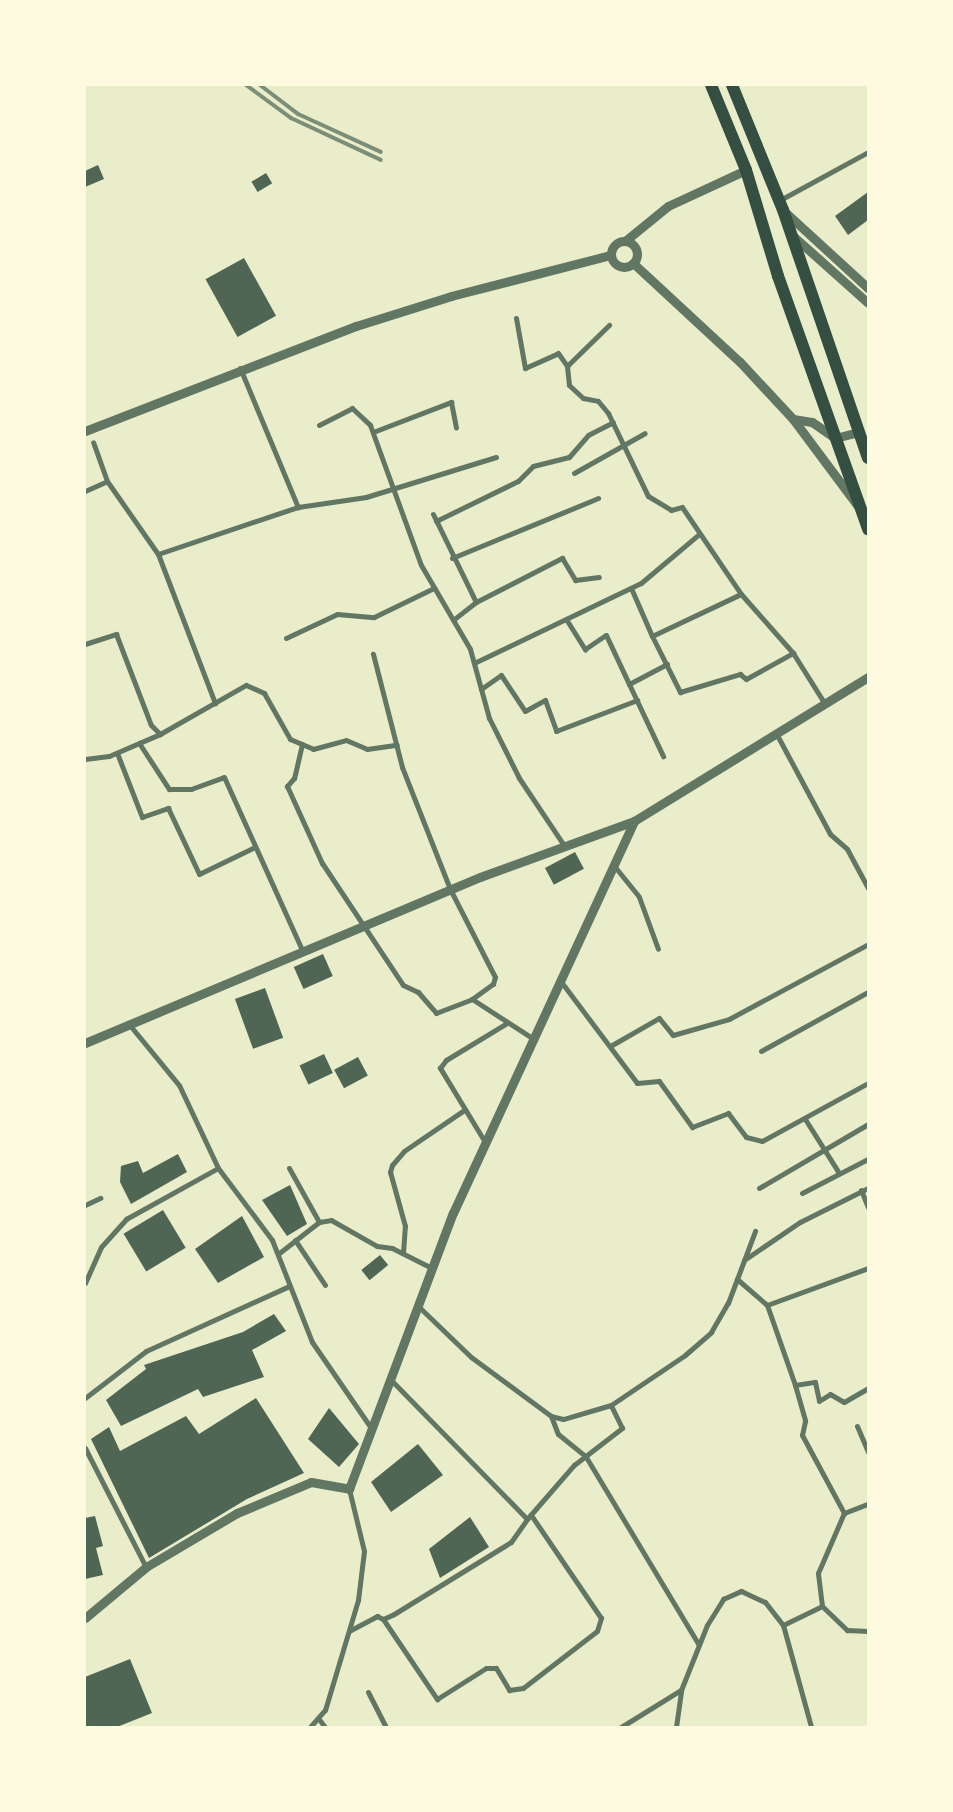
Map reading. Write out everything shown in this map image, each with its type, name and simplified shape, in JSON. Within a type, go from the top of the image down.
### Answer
[{"type":"main road","points":[[711,85],[746,170],[868,529]]},
{"type":"main road","points":[[732,85],[781,205],[868,458]]},
{"type":"street","points":[[868,152],[781,205],[868,288]]},
{"type":"street","points":[[611,255],[616,244],[625,241],[668,206],[746,170]]},
{"type":"street","points":[[791,234],[868,303]]},
{"type":"street","points":[[625,241],[635,248],[633,263]]},
{"type":"street","points":[[611,255],[621,267],[633,263]]},
{"type":"street","points":[[85,431],[240,368],[451,296],[611,255]]},
{"type":"street","points":[[633,263],[740,362],[793,419],[861,512]]},
{"type":"street","points":[[516,318],[525,368],[558,354],[567,366],[569,385],[583,398],[598,400],[613,422],[648,496],[671,510],[682,507],[698,535],[715,552],[741,594],[793,652],[825,704]]},
{"type":"street","points":[[567,366],[609,325]]},
{"type":"street","points":[[240,368],[298,507]]},
{"type":"street","points":[[373,432],[451,402],[456,428]]},
{"type":"street","points":[[319,425],[352,408],[373,432],[392,488],[434,588],[453,620],[474,663],[489,718],[519,778],[562,844]]},
{"type":"street","points":[[793,419],[812,422],[836,438],[859,432]]},
{"type":"street","points":[[436,521],[518,481],[533,466],[569,456],[588,434],[613,422]]},
{"type":"street","points":[[574,473],[645,433]]},
{"type":"street","points":[[93,442],[108,481],[158,554],[215,703]]},
{"type":"street","points":[[158,554],[298,507],[366,497],[496,456]]},
{"type":"street","points":[[85,491],[108,481]]},
{"type":"street","points":[[452,558],[598,498]]},
{"type":"street","points":[[433,514],[452,558],[476,602]]},
{"type":"street","points":[[474,663],[631,588],[698,535]]},
{"type":"street","points":[[453,620],[476,602],[562,558],[575,580],[599,577]]},
{"type":"street","points":[[286,638],[336,614],[374,617],[434,588]]},
{"type":"street","points":[[631,588],[680,692],[740,674],[746,679],[793,652]]},
{"type":"street","points":[[652,636],[741,594]]},
{"type":"street","points":[[566,619],[585,649],[606,635],[663,756]]},
{"type":"street","points":[[85,644],[116,634],[152,725],[160,734]]},
{"type":"street","points":[[302,744],[294,778],[287,786],[322,862],[403,985],[418,992],[433,1012],[472,999],[494,984],[496,977],[450,889],[397,745],[373,654]]},
{"type":"street","points":[[630,684],[666,664]]},
{"type":"street","points":[[481,689],[501,675],[525,711],[545,700],[556,731],[637,700]]},
{"type":"street","points":[[85,1043],[128,1023],[450,889],[562,844],[634,821],[825,704],[867,681]]},
{"type":"street","points":[[85,758],[117,753],[160,734],[246,685],[264,693],[290,739],[313,749],[346,740],[367,749],[397,745]]},
{"type":"street","points":[[777,735],[830,834],[847,849],[868,888]]},
{"type":"street","points":[[139,743],[170,789],[191,790],[224,777],[302,950]]},
{"type":"street","points":[[117,753],[142,817],[168,808],[199,874],[255,847]]},
{"type":"street","points":[[310,1727],[325,1710],[358,1600],[364,1551],[349,1489],[485,1142],[559,978],[615,867],[634,821]]},
{"type":"street","points":[[615,867],[639,897],[658,949]]},
{"type":"street","points":[[612,1045],[659,1018],[673,1035],[729,1019],[868,944]]},
{"type":"street","points":[[559,978],[612,1045],[637,1082],[662,1084],[692,1127],[728,1113],[746,1137],[762,1141],[868,1083]]},
{"type":"street","points":[[761,1051],[868,992]]},
{"type":"street","points":[[472,999],[532,1038]]},
{"type":"street","points":[[128,1023],[179,1085],[218,1168],[258,1219],[278,1254],[312,1342],[372,1430]]},
{"type":"street","points":[[485,1142],[442,1075],[442,1064],[507,1023]]},
{"type":"street","points":[[403,1253],[405,1226],[390,1172],[392,1165],[404,1151],[464,1110]]},
{"type":"street","points":[[805,1119],[839,1173]]},
{"type":"street","points":[[759,1188],[825,1151],[868,1124]]},
{"type":"street","points":[[802,1194],[868,1158]]},
{"type":"street","points":[[85,1283],[101,1247],[126,1219],[218,1168]]},
{"type":"street","points":[[289,1168],[319,1222]]},
{"type":"street","points":[[744,1260],[800,1222],[868,1188]]},
{"type":"street","points":[[861,1190],[868,1207]]},
{"type":"street","points":[[85,1205],[100,1198]]},
{"type":"street","points":[[278,1254],[319,1222],[331,1220],[377,1246],[403,1253],[434,1269]]},
{"type":"street","points":[[420,1308],[471,1357],[551,1416],[563,1419],[611,1405],[685,1355],[711,1332],[737,1279],[755,1231]]},
{"type":"street","points":[[295,1240],[325,1285]]},
{"type":"street","points":[[768,1305],[868,1268]]},
{"type":"street","points":[[737,1279],[768,1305],[805,1421],[802,1435],[844,1513]]},
{"type":"street","points":[[85,1398],[146,1351],[289,1286]]},
{"type":"street","points":[[349,1631],[377,1616],[382,1619],[437,1699],[486,1668],[496,1668],[509,1690],[523,1688],[596,1632],[601,1618],[529,1517],[392,1381]]},
{"type":"street","points":[[795,1385],[815,1382],[819,1401],[830,1394],[844,1402],[868,1388]]},
{"type":"street","points":[[382,1619],[511,1542],[529,1517],[586,1457],[622,1428],[611,1405]]},
{"type":"street","points":[[551,1416],[558,1434],[586,1457],[699,1645]]},
{"type":"street","points":[[857,1426],[867,1445],[868,1452]]},
{"type":"street","points":[[85,1448],[146,1567]]},
{"type":"street","points":[[85,1618],[146,1567],[277,1494],[311,1482],[349,1489]]},
{"type":"street","points":[[868,1504],[844,1513],[820,1565],[822,1606],[847,1630],[868,1632]]},
{"type":"street","points":[[676,1727],[681,1690],[699,1645],[723,1599],[741,1591],[765,1602],[783,1625],[811,1727]]},
{"type":"street","points":[[783,1625],[822,1606]]},
{"type":"street","points":[[621,1727],[681,1690]]},
{"type":"street","points":[[368,1692],[386,1727]]},
{"type":"street","points":[[318,1718],[325,1727]]},
{"type":"building","points":[[98,165],[104,179],[85,187],[85,171]]},
{"type":"building","points":[[266,173],[272,183],[258,192],[251,182]]},
{"type":"building","points":[[868,192],[868,220],[848,235],[835,216]]},
{"type":"building","points":[[244,258],[276,316],[238,337],[206,279]]},
{"type":"building","points":[[575,852],[584,869],[554,885],[545,868]]},
{"type":"building","points":[[323,954],[333,976],[304,989],[294,967]]},
{"type":"building","points":[[265,988],[283,1038],[253,1049],[235,999]]},
{"type":"building","points":[[324,1054],[333,1073],[308,1084],[300,1065]]},
{"type":"building","points":[[358,1057],[368,1076],[344,1088],[334,1070]]},
{"type":"building","points":[[178,1154],[187,1172],[131,1204],[120,1182],[121,1166],[138,1161],[143,1173]]},
{"type":"building","points":[[290,1185],[307,1224],[287,1236],[262,1200]]},
{"type":"building","points":[[163,1210],[186,1248],[146,1271],[124,1234]]},
{"type":"building","points":[[242,1216],[264,1257],[218,1283],[195,1249]]},
{"type":"building","points":[[380,1255],[388,1265],[370,1280],[361,1270]]},
{"type":"building","points":[[274,1314],[286,1331],[252,1350],[264,1377],[203,1397],[198,1389],[121,1426],[106,1400],[146,1369],[144,1365],[243,1332]]},
{"type":"building","points":[[256,1398],[304,1473],[247,1499],[149,1558],[91,1439],[109,1427],[120,1451],[186,1416],[199,1434]]},
{"type":"building","points":[[329,1408],[359,1444],[339,1467],[308,1439]]},
{"type":"building","points":[[418,1444],[443,1475],[391,1512],[371,1482]]},
{"type":"building","points":[[95,1516],[103,1546],[96,1548],[103,1575],[85,1579],[85,1518]]},
{"type":"building","points":[[470,1517],[489,1547],[440,1578],[429,1549]]},
{"type":"building","points":[[130,1659],[152,1713],[117,1727],[85,1727],[85,1677]]},
{"type":"railway","points":[[246,85],[291,118],[381,160]]},
{"type":"railway","points":[[260,85],[298,114],[381,152]]}]
